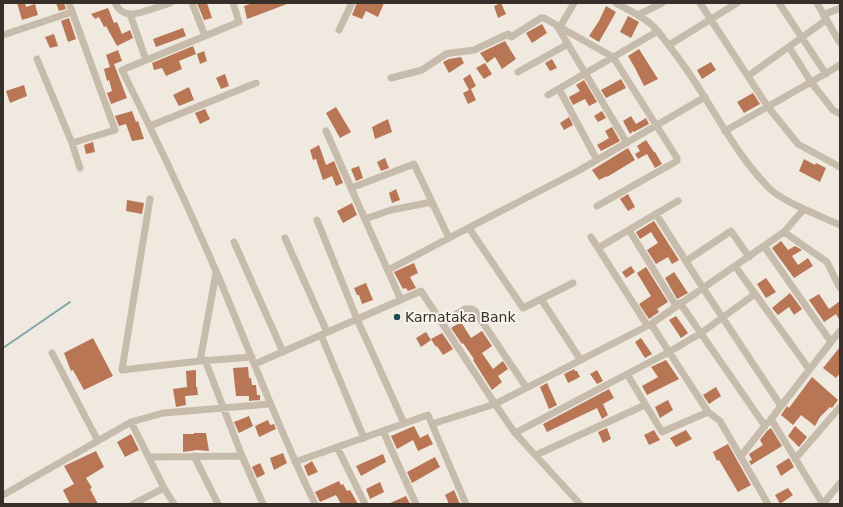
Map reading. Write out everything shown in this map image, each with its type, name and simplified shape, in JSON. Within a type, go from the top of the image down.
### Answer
[{"type":"street","points":[[69,3],[115,130],[72,143]]},
{"type":"street","points":[[115,3],[121,12],[130,14],[170,3]]},
{"type":"street","points":[[192,3],[205,36]]},
{"type":"street","points":[[234,3],[239,22],[122,70],[150,126],[216,272],[255,364],[270,404],[315,504]]},
{"type":"street","points":[[339,30],[352,3]]},
{"type":"street","points":[[558,26],[574,3]]},
{"type":"street","points":[[616,3],[638,15],[658,31],[686,67],[726,131],[754,171],[771,190],[804,209],[840,224]]},
{"type":"street","points":[[638,15],[662,3]]},
{"type":"street","points":[[700,3],[768,107],[798,144],[840,167]]},
{"type":"street","points":[[669,45],[737,3]]},
{"type":"street","points":[[779,3],[826,74]]},
{"type":"street","points":[[817,3],[840,43]]},
{"type":"street","points":[[748,76],[802,38],[825,18],[840,8]]},
{"type":"street","points":[[3,35],[72,12]]},
{"type":"street","points":[[130,14],[146,60]]},
{"type":"street","points":[[391,78],[422,70],[451,52],[474,50],[508,34],[511,37],[541,18],[547,19],[614,57],[677,158],[677,161],[597,206]]},
{"type":"street","points":[[558,26],[627,142]]},
{"type":"street","points":[[548,94],[658,31]]},
{"type":"street","points":[[518,72],[568,44]]},
{"type":"street","points":[[789,47],[811,82],[833,110],[840,114]]},
{"type":"street","points":[[37,59],[72,143],[80,168]]},
{"type":"street","points":[[726,131],[840,65]]},
{"type":"street","points":[[150,126],[256,83]]},
{"type":"street","points":[[558,89],[597,160]]},
{"type":"street","points":[[388,270],[597,160],[705,97]]},
{"type":"street","points":[[326,131],[401,300]]},
{"type":"street","points":[[351,188],[414,164],[449,238]]},
{"type":"street","points":[[150,199],[122,370],[252,357]]},
{"type":"street","points":[[598,248],[678,201]]},
{"type":"street","points":[[365,219],[391,210],[432,202]]},
{"type":"street","points":[[432,424],[494,404],[649,325],[784,232],[804,209]]},
{"type":"street","points":[[656,214],[781,406]]},
{"type":"street","points":[[317,220],[357,319],[404,423]]},
{"type":"street","points":[[469,228],[523,308],[574,283]]},
{"type":"street","points":[[629,230],[678,305],[701,333],[765,426]]},
{"type":"street","points":[[686,262],[731,231],[749,257]]},
{"type":"street","points":[[784,232],[827,262],[840,288]]},
{"type":"street","points":[[591,237],[708,412],[720,421],[768,504]]},
{"type":"street","points":[[286,238],[364,438]]},
{"type":"street","points":[[234,242],[283,352]]},
{"type":"street","points":[[764,246],[831,342]]},
{"type":"street","points":[[735,266],[809,369]]},
{"type":"street","points":[[216,272],[202,361],[263,504]]},
{"type":"street","points":[[255,364],[421,291],[494,404],[515,433],[580,504]]},
{"type":"street","points":[[515,433],[669,352],[701,333],[756,294]]},
{"type":"street","points":[[541,299],[580,359]]},
{"type":"street","points":[[442,323],[465,309],[472,309],[475,311],[526,387]]},
{"type":"street","points":[[741,456],[840,331]]},
{"type":"street","points":[[52,353],[98,441]]},
{"type":"street","points":[[627,374],[662,432],[708,412]]},
{"type":"street","points":[[3,495],[131,422],[163,413],[270,404]]},
{"type":"street","points":[[536,455],[645,405]]},
{"type":"street","points":[[796,459],[840,407]]},
{"type":"street","points":[[295,462],[428,415],[466,504]]},
{"type":"street","points":[[771,419],[823,504],[840,483]]},
{"type":"street","points":[[131,422],[164,488],[174,504]]},
{"type":"street","points":[[383,431],[416,504]]},
{"type":"street","points":[[338,447],[365,504]]},
{"type":"street","points":[[194,456],[218,504]]},
{"type":"street","points":[[149,457],[242,456]]},
{"type":"street","points":[[136,503],[164,488]]},
{"type":"building","points":[[17,3],[25,3],[26,7],[35,4],[38,15],[22,20]]},
{"type":"building","points":[[56,3],[64,3],[66,9],[59,11]]},
{"type":"building","points":[[197,3],[207,3],[212,18],[204,20]]},
{"type":"building","points":[[253,3],[287,4],[247,19],[244,6]]},
{"type":"building","points":[[357,3],[384,3],[378,17],[366,11],[362,19],[352,15]]},
{"type":"building","points":[[501,3],[506,14],[498,18],[494,6]]},
{"type":"building","points":[[606,6],[616,12],[599,42],[589,36],[599,21]]},
{"type":"building","points":[[108,8],[114,23],[117,22],[122,34],[130,30],[133,38],[117,46],[106,26],[104,27],[99,17],[95,19],[91,14]]},
{"type":"building","points":[[628,16],[639,22],[631,38],[620,32]]},
{"type":"building","points":[[69,18],[76,39],[68,42],[61,21]]},
{"type":"building","points":[[542,24],[547,33],[532,43],[526,33]]},
{"type":"building","points":[[183,28],[186,36],[156,47],[153,39]]},
{"type":"building","points":[[54,34],[58,46],[50,48],[45,37]]},
{"type":"building","points":[[505,41],[516,59],[502,69],[495,57],[487,63],[480,53]]},
{"type":"building","points":[[193,46],[196,54],[179,61],[182,69],[166,76],[162,68],[154,70],[152,63]]},
{"type":"building","points":[[639,49],[658,79],[644,86],[628,56]]},
{"type":"building","points":[[118,50],[122,61],[114,64],[127,98],[111,104],[107,93],[112,91],[109,80],[107,81],[104,69],[110,67],[106,55]]},
{"type":"building","points":[[204,51],[207,61],[200,64],[197,54]]},
{"type":"building","points":[[461,57],[464,63],[449,73],[443,62],[449,59]]},
{"type":"building","points":[[552,59],[557,68],[550,71],[545,63]]},
{"type":"building","points":[[711,62],[716,70],[702,79],[697,70]]},
{"type":"building","points":[[485,63],[492,74],[484,79],[476,68]]},
{"type":"building","points":[[225,74],[229,86],[221,89],[216,78]]},
{"type":"building","points":[[470,74],[476,86],[471,89],[476,100],[468,104],[463,93],[469,90],[463,79]]},
{"type":"building","points":[[621,79],[626,88],[606,98],[601,90]]},
{"type":"building","points":[[584,80],[597,102],[589,106],[585,99],[573,105],[569,97],[580,91],[576,85]]},
{"type":"building","points":[[24,85],[27,96],[10,103],[6,91]]},
{"type":"building","points":[[189,87],[194,100],[179,106],[173,95]]},
{"type":"building","points":[[753,93],[760,104],[744,113],[737,102]]},
{"type":"building","points":[[336,107],[351,132],[340,138],[326,113]]},
{"type":"building","points":[[205,109],[210,119],[200,124],[195,113]]},
{"type":"building","points":[[132,111],[136,122],[138,121],[144,139],[132,141],[126,124],[119,126],[115,116]]},
{"type":"building","points":[[602,111],[606,118],[598,122],[594,116]]},
{"type":"building","points":[[631,116],[636,124],[646,118],[649,124],[634,132],[633,131],[630,134],[623,121]]},
{"type":"building","points":[[569,117],[573,125],[564,130],[560,123]]},
{"type":"building","points":[[388,119],[392,132],[375,139],[372,127]]},
{"type":"building","points":[[612,127],[620,141],[601,151],[597,145],[609,138],[605,131]]},
{"type":"building","points":[[646,140],[662,164],[655,168],[647,154],[638,159],[635,154],[640,151],[637,146]]},
{"type":"building","points":[[93,142],[95,152],[86,154],[84,145]]},
{"type":"building","points":[[319,145],[326,165],[334,161],[343,183],[336,186],[332,176],[323,180],[316,159],[313,160],[310,150]]},
{"type":"building","points":[[628,148],[635,160],[607,177],[599,180],[592,170]]},
{"type":"building","points":[[385,158],[389,168],[381,171],[377,162]]},
{"type":"building","points":[[804,159],[815,165],[816,163],[826,168],[820,182],[799,171]]},
{"type":"building","points":[[359,166],[363,178],[356,181],[351,169]]},
{"type":"building","points":[[396,189],[400,200],[392,203],[389,193]]},
{"type":"building","points":[[628,194],[635,207],[628,211],[620,199]]},
{"type":"building","points":[[127,200],[144,203],[142,214],[126,211]]},
{"type":"building","points":[[352,203],[357,215],[343,223],[337,211]]},
{"type":"building","points":[[654,221],[679,260],[672,264],[668,257],[656,264],[647,250],[658,243],[651,232],[640,239],[636,232]]},
{"type":"building","points":[[781,241],[788,250],[795,246],[802,250],[792,256],[798,265],[808,258],[813,266],[794,278],[772,248]]},
{"type":"building","points":[[414,263],[418,273],[410,277],[416,288],[408,291],[406,288],[403,289],[394,272]]},
{"type":"building","points":[[631,266],[635,272],[626,278],[622,272]]},
{"type":"building","points":[[646,267],[668,302],[657,309],[659,312],[649,319],[639,304],[651,296],[637,273]]},
{"type":"building","points":[[674,272],[688,293],[677,299],[665,278]]},
{"type":"building","points":[[766,278],[776,292],[766,298],[757,284]]},
{"type":"building","points":[[366,283],[373,300],[362,304],[359,295],[357,295],[354,288]]},
{"type":"building","points":[[790,293],[802,309],[794,315],[789,307],[778,315],[772,308]]},
{"type":"building","points":[[819,294],[829,309],[840,301],[840,321],[836,314],[824,322],[809,300]]},
{"type":"building","points":[[676,316],[688,333],[681,338],[669,320]]},
{"type":"building","points":[[461,322],[471,338],[482,331],[492,346],[482,353],[493,369],[503,361],[508,369],[498,376],[502,382],[492,390],[473,360],[474,359],[451,328]]},
{"type":"building","points":[[426,332],[431,340],[421,347],[416,338]]},
{"type":"building","points":[[442,333],[453,349],[443,355],[431,339]]},
{"type":"building","points":[[93,338],[113,376],[84,390],[73,370],[71,371],[64,353]]},
{"type":"building","points":[[641,338],[652,354],[645,358],[635,342]]},
{"type":"building","points":[[840,347],[840,373],[836,378],[823,368]]},
{"type":"building","points":[[666,360],[679,379],[647,395],[642,386],[658,377],[651,367]]},
{"type":"building","points":[[248,367],[249,378],[251,378],[252,385],[256,385],[257,395],[260,395],[260,400],[249,401],[249,396],[236,396],[233,368]]},
{"type":"building","points":[[574,369],[580,377],[568,383],[564,374]]},
{"type":"building","points":[[196,370],[196,387],[198,395],[185,396],[186,405],[176,407],[173,389],[187,387],[186,371]]},
{"type":"building","points":[[597,370],[603,381],[597,384],[590,374]]},
{"type":"building","points":[[812,377],[838,400],[832,408],[830,407],[820,417],[815,426],[801,415],[793,425],[781,415],[787,406],[789,408]]},
{"type":"building","points":[[547,383],[557,405],[549,409],[540,387]]},
{"type":"building","points":[[716,387],[721,396],[709,404],[703,395]]},
{"type":"building","points":[[609,389],[614,398],[603,404],[608,415],[602,419],[597,408],[547,432],[543,424]]},
{"type":"building","points":[[668,400],[673,410],[660,418],[655,407]]},
{"type":"building","points":[[249,416],[253,426],[239,433],[234,422]]},
{"type":"building","points":[[268,420],[270,425],[274,424],[276,429],[259,437],[255,426]]},
{"type":"building","points":[[414,426],[420,438],[428,434],[433,444],[418,451],[413,440],[397,449],[391,436]]},
{"type":"building","points":[[795,426],[807,437],[799,447],[788,436]]},
{"type":"building","points":[[607,428],[611,439],[603,443],[598,432]]},
{"type":"building","points":[[771,428],[782,446],[751,465],[749,461],[752,460],[749,454],[763,445],[760,440]]},
{"type":"building","points":[[654,430],[660,440],[649,445],[644,435]]},
{"type":"building","points":[[686,430],[692,439],[676,447],[670,438]]},
{"type":"building","points":[[206,433],[209,451],[197,450],[183,452],[183,434]]},
{"type":"building","points":[[131,434],[139,450],[125,457],[117,442]]},
{"type":"building","points":[[728,444],[751,485],[738,492],[719,460],[717,461],[713,452]]},
{"type":"building","points":[[96,451],[104,467],[86,478],[92,488],[90,489],[98,504],[70,504],[63,490],[74,484],[64,466]]},
{"type":"building","points":[[283,453],[287,463],[274,470],[270,458]]},
{"type":"building","points":[[383,454],[386,462],[361,476],[356,466]]},
{"type":"building","points":[[435,457],[440,467],[412,483],[407,472]]},
{"type":"building","points":[[789,458],[794,467],[781,476],[776,466]]},
{"type":"building","points":[[312,461],[318,472],[308,476],[304,466]]},
{"type":"building","points":[[260,463],[265,474],[257,478],[252,467]]},
{"type":"building","points":[[339,481],[341,485],[343,484],[347,491],[350,490],[358,504],[341,504],[336,495],[320,502],[315,492]]},
{"type":"building","points":[[380,482],[384,492],[370,499],[366,489]]},
{"type":"building","points":[[788,488],[793,495],[780,504],[775,495]]},
{"type":"building","points":[[454,490],[460,504],[449,504],[445,495]]},
{"type":"building","points":[[406,496],[410,504],[388,504]]},
{"type":"waterway","points":[[3,348],[70,302]]},
{"type":"place","name":"Karnataka Bank","points":[[397,317]]}]
